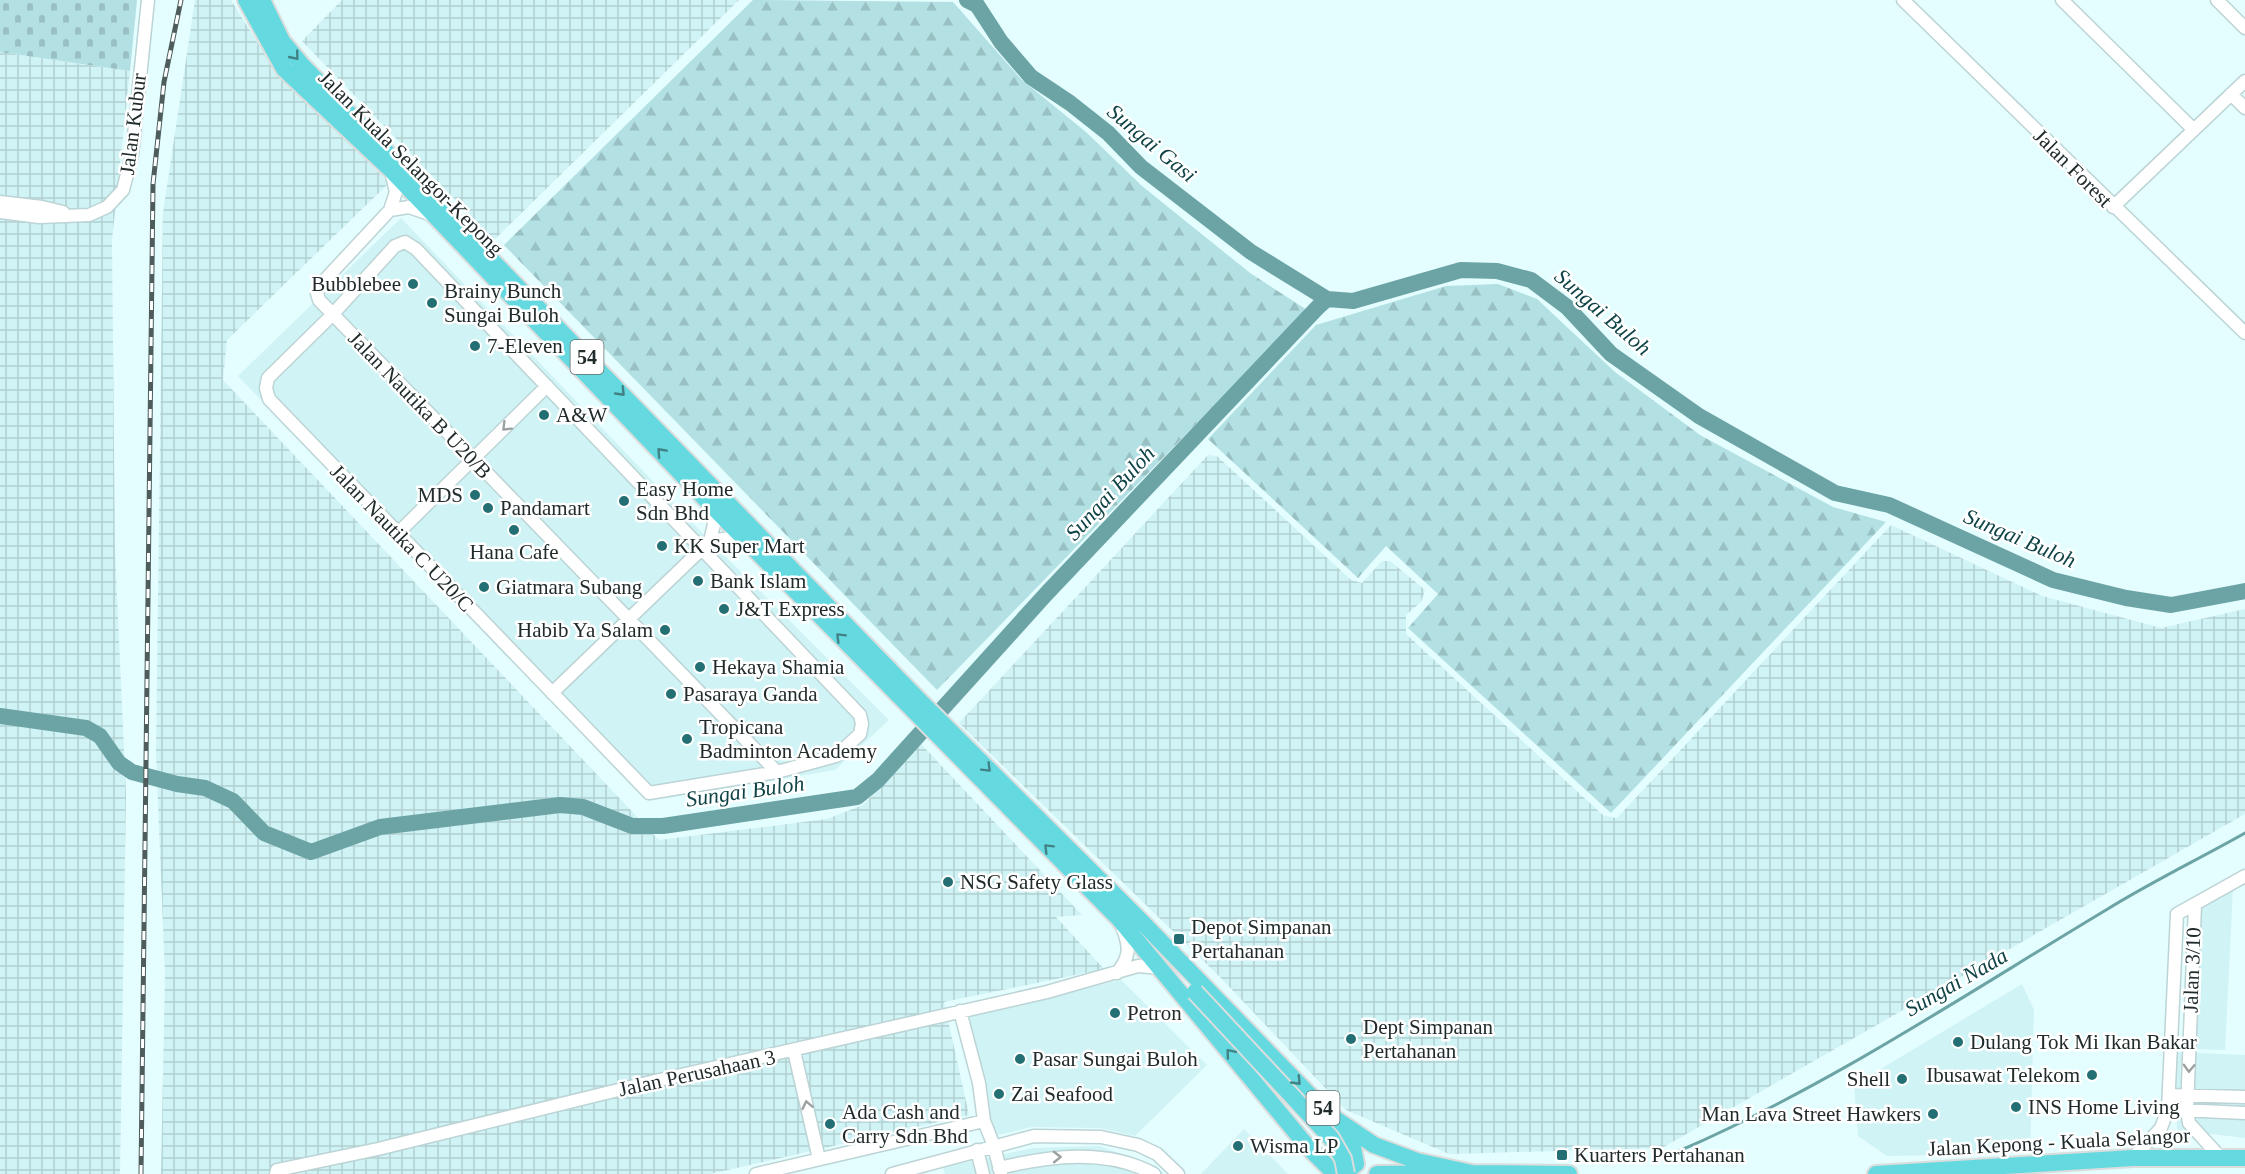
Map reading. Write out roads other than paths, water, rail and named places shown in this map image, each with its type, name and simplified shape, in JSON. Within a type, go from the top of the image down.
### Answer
[{"type":"highway","points":[[237,0],[264,47],[284,69]]},
{"type":"highway","name":"Jalan Kuala Selangor-Kepong","points":[[246,0],[284,69],[391,170],[747,542],[915,705]]},
{"type":"highway","name":"Jalan Kuala Selangor-Kepong","points":[[263,2],[282,41],[302,65],[915,705]]},
{"type":"highway","name":"54","points":[[915,705],[1139,919],[1328,1114],[1374,1145],[1398,1155],[1472,1173],[1569,1174]]},
{"type":"highway","name":"54","points":[[941,731],[1119,919],[1307,1146],[1334,1174]]},
{"type":"highway","points":[[1139,919],[1159,950],[1195,992],[1331,1138],[1343,1159],[1334,1174]]},
{"type":"highway","points":[[1328,1114],[1346,1135],[1356,1157],[1351,1170],[1334,1174]]},
{"type":"highway","name":"Jalan Kepong - Kuala Selangor","points":[[1876,1174],[2133,1158],[2245,1158]]},
{"type":"highway","points":[[1377,1174],[1472,1173]]},
{"type":"street","name":"Jalan Kubur","points":[[0,212],[39,217],[89,215],[106,207],[119,195],[127,182],[132,155],[148,0]]},
{"type":"street","name":"Jalan Forest","points":[[1903,0],[2113,207],[2245,333]]},
{"type":"street","points":[[2062,0],[2194,130]]},
{"type":"street","points":[[2217,0],[2245,28]]},
{"type":"street","points":[[2113,207],[2245,81]]},
{"type":"street","points":[[2231,94],[2245,108]]},
{"type":"street","points":[[391,170],[396,192],[390,210],[409,207],[434,216]]},
{"type":"street","points":[[0,202],[42,207],[75,216]]},
{"type":"street","name":"Jalan Nautika B U20/B","points":[[390,210],[321,284],[317,293],[319,300],[777,772]]},
{"type":"street","points":[[332,315],[395,246],[405,242],[416,249],[547,386],[706,545],[860,715],[862,724],[860,734],[836,756],[777,772]]},
{"type":"street","name":"Jalan Nautika C U20/C","points":[[332,315],[268,378],[266,388],[269,399],[649,793],[777,772]]},
{"type":"street","points":[[398,533],[547,386]]},
{"type":"street","points":[[552,693],[706,545],[714,524],[711,505]]},
{"type":"street","points":[[706,545],[730,538],[747,542]]},
{"type":"street","points":[[2195,905],[2245,876]]},
{"type":"street","name":"Jalan 3/10","points":[[2133,1158],[2161,1128],[2168,1109],[2175,917],[2180,911],[2195,905],[2187,1110]]},
{"type":"street","points":[[1116,974],[1129,956],[1129,944],[1119,919]]},
{"type":"street","name":"Jalan Perusahaan 3","points":[[276,1172],[794,1051],[1116,974],[1138,966],[1160,968]]},
{"type":"street","points":[[960,1011],[979,1083],[984,1120],[1000,1171],[1042,1157],[1088,1157],[1126,1162],[1154,1174]]},
{"type":"street","points":[[794,1051],[819,1160]]},
{"type":"street","points":[[2169,1095],[2245,1097]]},
{"type":"street","points":[[2168,1109],[2245,1113]]},
{"type":"street","points":[[2187,1110],[2189,1123],[2220,1157]]},
{"type":"street","points":[[756,1174],[984,1120]]},
{"type":"street","points":[[895,1174],[977,1150],[1035,1137],[1101,1137],[1138,1145],[1157,1154],[1178,1174]]},
{"type":"street","points":[[977,1150],[983,1174]]},
{"type":"waterway","name":"Sungai Gasi","points":[[967,0],[977,5],[1001,42],[1031,77],[1070,103],[1108,133],[1141,167],[1251,252],[1327,299]]},
{"type":"waterway","name":"Sungai Buloh","points":[[0,716],[86,728],[100,736],[119,763],[132,772],[177,784],[205,788],[233,801],[264,833],[311,852],[380,827],[560,805],[583,807],[632,826],[663,826],[857,797],[878,780],[1047,593],[1327,299],[1353,301],[1461,270],[1497,271],[1531,280],[1567,307],[1611,354],[1699,416],[1835,493],[1889,505],[2053,580],[2126,598],[2171,605],[2245,591]]},
{"type":"waterway","name":"Sungai Nada","points":[[1679,1151],[1789,1098],[1843,1068],[2123,900],[2245,833]]},
{"type":"railway","points":[[141,1174],[153,184],[164,82],[181,0]]},
{"type":"place","name":"Bubblebee","points":[[413,284]]},
{"type":"place","name":"Brainy Bunch Sungai Buloh","points":[[432,303]]},
{"type":"place","name":"7-Eleven","points":[[475,346]]},
{"type":"place","name":"A&W","points":[[544,415]]},
{"type":"place","name":"MDS","points":[[475,495]]},
{"type":"place","name":"Easy Home Sdn Bhd","points":[[624,501]]},
{"type":"place","name":"Pandamart","points":[[488,508]]},
{"type":"place","name":"Hana Cafe","points":[[514,530]]},
{"type":"place","name":"KK Super Mart","points":[[662,546]]},
{"type":"place","name":"Bank Islam","points":[[698,581]]},
{"type":"place","name":"Giatmara Subang","points":[[484,587]]},
{"type":"place","name":"J&T Express","points":[[724,609]]},
{"type":"place","name":"Habib Ya Salam","points":[[665,630]]},
{"type":"place","name":"Hekaya Shamia","points":[[700,667]]},
{"type":"place","name":"Pasaraya Ganda","points":[[671,694]]},
{"type":"place","name":"Tropicana Badminton Academy","points":[[687,739]]},
{"type":"place","name":"NSG Safety Glass","points":[[948,882]]},
{"type":"place","name":"Depot Simpanan Pertahanan","points":[[1179,939]]},
{"type":"place","name":"Petron","points":[[1115,1013]]},
{"type":"place","name":"Dept Simpanan Pertahanan","points":[[1351,1039]]},
{"type":"place","name":"Dulang Tok Mi Ikan Bakar","points":[[1958,1042]]},
{"type":"place","name":"Pasar Sungai Buloh","points":[[1020,1059]]},
{"type":"place","name":"Ibusawat Telekom","points":[[2092,1075]]},
{"type":"place","name":"Shell","points":[[1902,1079]]},
{"type":"place","name":"Zai Seafood","points":[[999,1094]]},
{"type":"place","name":"INS Home Living","points":[[2016,1107]]},
{"type":"place","name":"Man Lava Street Hawkers","points":[[1933,1114]]},
{"type":"place","name":"Ada Cash and Carry Sdn Bhd","points":[[830,1124]]},
{"type":"place","name":"Wisma LP","points":[[1238,1146]]},
{"type":"place","name":"Kuarters Pertahanan","points":[[1562,1155]]}]
